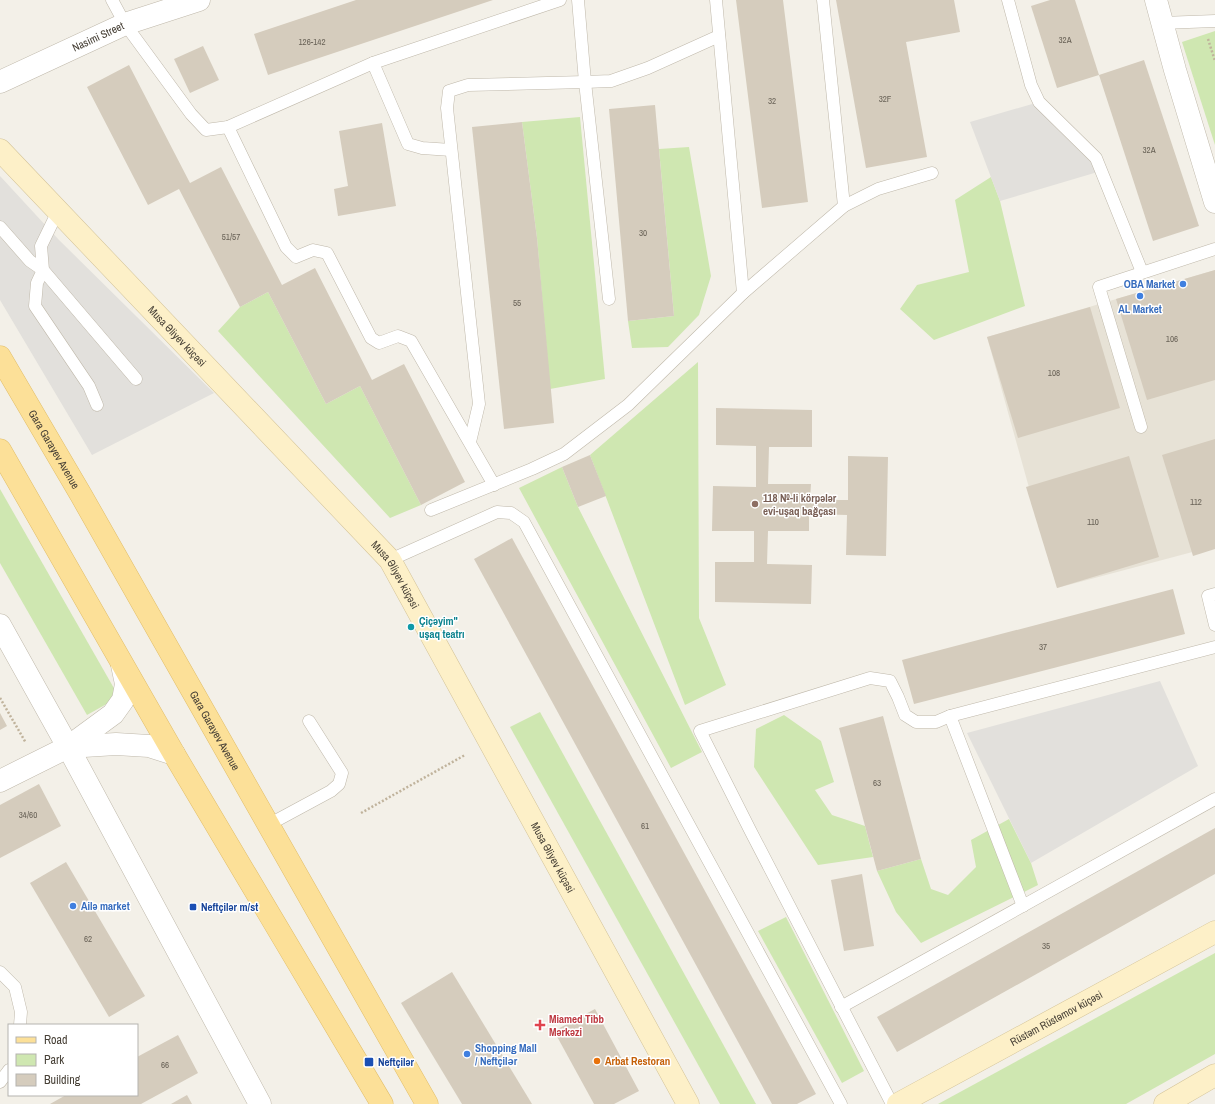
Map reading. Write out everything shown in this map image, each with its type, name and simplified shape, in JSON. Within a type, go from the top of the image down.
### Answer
[{"type":"main road","name":"Gara Garayev Avenue","points":[[0,357],[81,495],[428,1104]]},
{"type":"main road","points":[[0,450],[122,665],[382,1104]]},
{"type":"street","name":"Nasimi Street","points":[[0,82],[162,6],[199,0]]},
{"type":"street","points":[[1156,0],[1215,202]]},
{"type":"street","name":"Musa Əliyev küçəsi","points":[[0,150],[390,560],[688,1104]]},
{"type":"street","points":[[0,625],[68,747],[260,1104]]},
{"type":"street","points":[[0,781],[68,747],[113,714],[123,700],[126,684],[122,665]]},
{"type":"street","points":[[68,747],[116,744],[149,746],[174,754]]},
{"type":"street","name":"Rüstəm Rüstəmov küçəsi","points":[[898,1104],[1215,932]]},
{"type":"street","points":[[1165,1104],[1215,1075]]},
{"type":"lane","points":[[112,0],[125,24],[191,114],[206,130],[228,127],[373,63],[560,0]]},
{"type":"lane","points":[[578,0],[585,82],[609,299]]},
{"type":"lane","points":[[716,0],[743,292]]},
{"type":"lane","points":[[823,0],[844,206]]},
{"type":"lane","points":[[1008,0],[1031,86],[1039,102],[1096,158],[1142,272]]},
{"type":"lane","points":[[1162,23],[1215,21]]},
{"type":"lane","points":[[470,442],[479,404],[451,150],[447,108],[449,92],[468,85],[611,81],[719,36]]},
{"type":"lane","points":[[373,63],[408,144],[422,148],[451,150]]},
{"type":"lane","points":[[228,127],[286,247],[296,257],[313,250],[327,253],[371,338],[379,343],[398,336],[411,341],[494,485]]},
{"type":"lane","points":[[431,510],[494,485],[564,454],[628,405],[743,292],[844,206],[878,189],[932,173]]},
{"type":"lane","points":[[58,211],[41,246],[43,270],[37,283],[35,306],[89,386],[97,405]]},
{"type":"lane","points":[[0,227],[30,261],[43,270],[136,379]]},
{"type":"lane","points":[[1141,427],[1099,287],[1215,249]]},
{"type":"lane","points":[[390,560],[497,512],[511,513],[524,522],[841,1104]]},
{"type":"lane","points":[[1215,594],[1208,596],[1215,626]]},
{"type":"lane","points":[[892,1104],[700,731],[870,678],[890,681],[905,714],[916,722],[936,722],[950,716],[1215,647]]},
{"type":"lane","points":[[950,716],[1023,906]]},
{"type":"lane","points":[[268,825],[331,791],[339,784],[342,773],[309,721]]},
{"type":"lane","points":[[841,1007],[1215,799]]},
{"type":"lane","points":[[0,972],[15,987],[21,1012],[20,1024]]},
{"type":"lane","points":[[0,1082],[8,1071]]},
{"type":"path","points":[[1202,21],[1215,61]]},
{"type":"path","points":[[0,698],[37,763]]},
{"type":"path","points":[[361,813],[465,755]]},
{"type":"shaded area","points":[[1039,102],[1101,171],[1000,201],[970,122]]},
{"type":"shaded area","points":[[0,176],[59,240],[214,393],[92,455],[0,300]]},
{"type":"shaded area","points":[[1215,270],[1215,546],[1057,588],[987,337]]},
{"type":"shaded area","points":[[1160,681],[1198,766],[1031,863],[967,733]]},
{"type":"green space","points":[[1215,31],[1215,145],[1182,42]]},
{"type":"green space","points":[[580,117],[605,379],[550,389],[537,238],[522,122]]},
{"type":"green space","points":[[689,147],[711,276],[699,315],[668,347],[632,348],[628,321],[674,316],[659,149]]},
{"type":"green space","points":[[991,177],[1000,201],[1025,306],[934,340],[900,309],[917,285],[969,272],[955,200]]},
{"type":"green space","points":[[268,292],[326,404],[360,386],[421,505],[390,518],[218,331],[240,307]]},
{"type":"green space","points":[[698,362],[699,618],[726,685],[685,705],[590,455]]},
{"type":"green space","points":[[562,467],[578,507],[702,752],[671,768],[519,488]]},
{"type":"green space","points":[[0,489],[119,697],[87,715],[0,563]]},
{"type":"green space","points":[[540,712],[756,1104],[720,1104],[510,727]]},
{"type":"green space","points":[[784,715],[821,741],[834,782],[815,790],[832,815],[865,826],[873,857],[818,865],[754,767],[756,729]]},
{"type":"green space","points":[[1009,819],[1031,863],[1038,885],[921,943],[896,912],[877,871],[921,859],[931,889],[948,895],[976,867],[971,840]]},
{"type":"green space","points":[[786,917],[864,1071],[842,1083],[758,931]]},
{"type":"green space","points":[[1215,953],[1215,1054],[1126,1104],[938,1104]]},
{"type":"building","points":[[356,0],[493,0],[268,75],[254,34]]},
{"type":"building","points":[[736,0],[783,0],[808,202],[762,208]]},
{"type":"building","points":[[836,0],[954,0],[960,32],[906,42],[927,157],[866,168]]},
{"type":"building","points":[[1050,0],[1075,0],[1099,75],[1057,88],[1031,6]]},
{"type":"building","points":[[203,46],[219,80],[190,93],[174,59]]},
{"type":"building","points":[[1144,60],[1199,226],[1153,241],[1099,75]]},
{"type":"building","points":[[129,65],[190,183],[221,167],[282,285],[315,268],[372,380],[404,364],[465,482],[421,505],[360,386],[326,404],[268,292],[240,307],[179,189],[148,205],[87,87]]},
{"type":"building","points":[[655,105],[674,316],[628,321],[609,109]]},
{"type":"building","points":[[522,122],[537,238],[554,423],[504,429],[472,127]]},
{"type":"building","points":[[382,123],[396,206],[338,216],[334,189],[348,186],[339,131]]},
{"type":"building","points":[[1215,270],[1215,380],[1147,400],[1116,299]]},
{"type":"building","points":[[1090,307],[1120,408],[1018,438],[987,337]]},
{"type":"building","points":[[716,408],[812,410],[812,447],[769,447],[768,484],[811,484],[810,500],[848,500],[848,456],[888,457],[886,556],[846,555],[847,515],[809,514],[809,531],[768,531],[767,564],[812,565],[811,604],[715,602],[715,562],[754,562],[754,531],[712,531],[713,486],[756,487],[756,446],[716,445]]},
{"type":"building","points":[[1215,439],[1215,549],[1193,556],[1162,455]]},
{"type":"building","points":[[590,455],[606,496],[578,507],[562,467]]},
{"type":"building","points":[[1129,456],[1159,557],[1057,588],[1026,487]]},
{"type":"building","points":[[512,538],[816,1094],[797,1104],[772,1104],[474,559]]},
{"type":"building","points":[[1173,589],[1185,634],[914,704],[902,660]]},
{"type":"building","points":[[0,713],[7,726],[0,730]]},
{"type":"building","points":[[883,716],[921,859],[877,871],[839,728]]},
{"type":"building","points":[[39,784],[61,826],[0,858],[0,805]]},
{"type":"building","points":[[1215,828],[1215,874],[897,1052],[877,1017]]},
{"type":"building","points":[[66,862],[145,996],[109,1017],[30,883]]},
{"type":"building","points":[[862,874],[874,946],[844,951],[831,880]]},
{"type":"building","name":"Shopping Mall / Neftçilәr","points":[[452,972],[532,1104],[462,1104],[401,1003]]},
{"type":"building","name":"Arbat Restoran","points":[[595,1009],[639,1091],[614,1104],[594,1104],[554,1031]]},
{"type":"building","points":[[178,1035],[198,1073],[141,1104],[50,1104],[64,1096],[138,1096],[138,1056]]},
{"type":"building","points":[[187,1095],[192,1104],[171,1104]]},
{"type":"place","name":"OBA Market","points":[[1183,284]]},
{"type":"place","name":"AL Market","points":[[1140,296]]},
{"type":"place","name":"118 №-li körpələr evi-uşaq bağçası","points":[[755,504]]},
{"type":"place","name":"Çiçəyim\" uşaq teatrı","points":[[411,627]]},
{"type":"place","name":"Ailə market","points":[[73,906]]},
{"type":"place","name":"Neftçilər m/st","points":[[193,907]]},
{"type":"place","name":"Miamed Tibb Mərkəzi","points":[[540,1025]]},
{"type":"place","name":"Shopping Mall / Neftçilәr","points":[[467,1054]]},
{"type":"place","name":"Arbat Restoran","points":[[597,1061]]},
{"type":"place","name":"Neftçilər","points":[[369,1062]]}]
